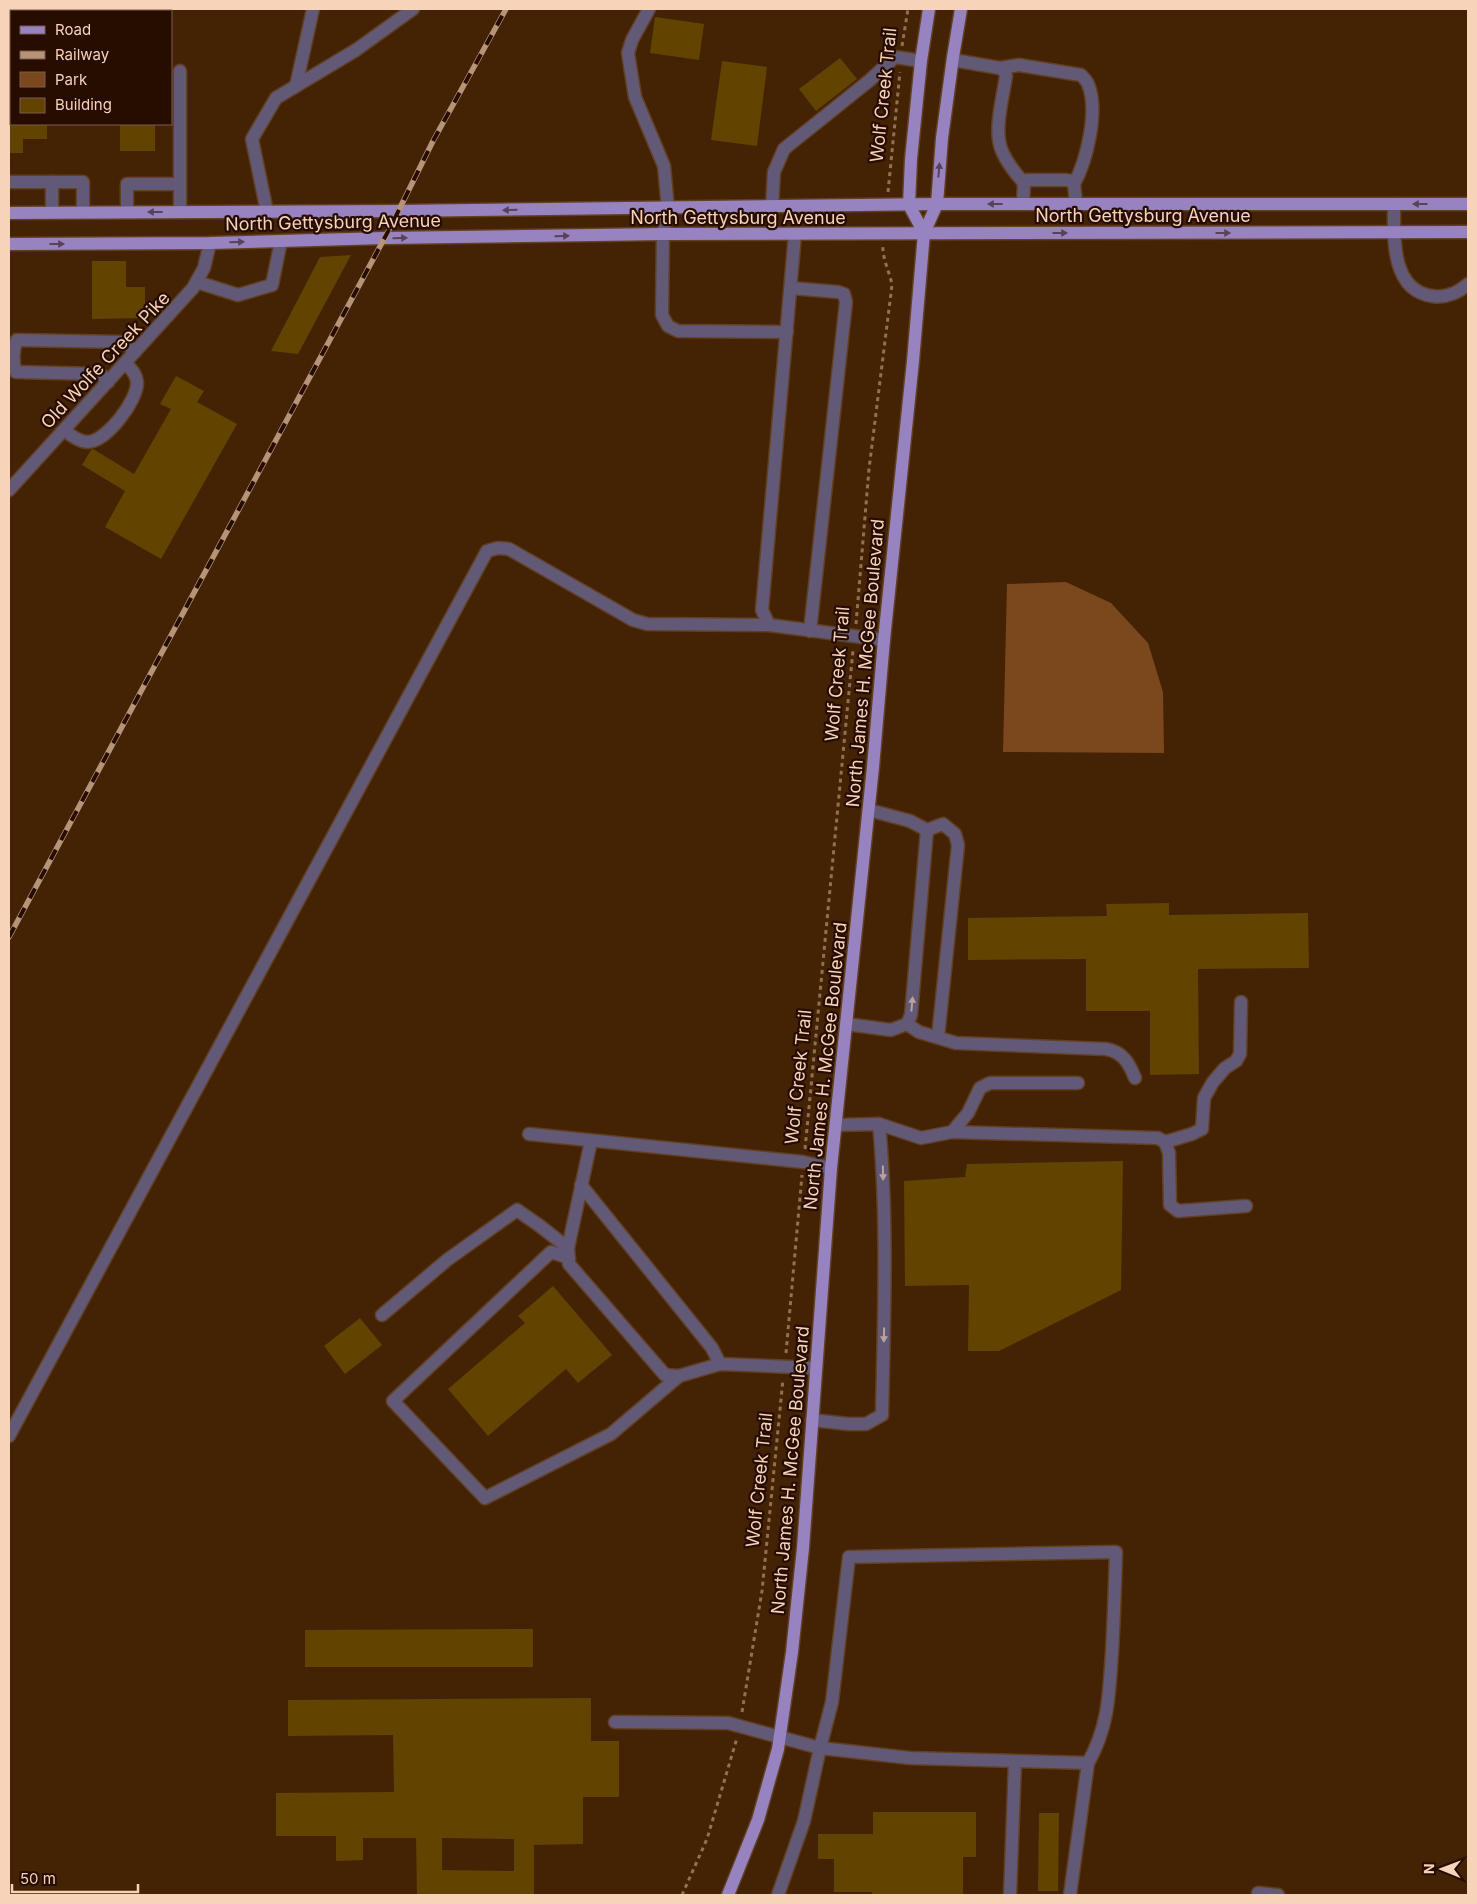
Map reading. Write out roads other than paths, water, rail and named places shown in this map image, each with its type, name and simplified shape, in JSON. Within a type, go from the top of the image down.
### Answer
[{"type":"main road","points":[[924,233],[909,205],[910,159],[921,61],[930,9]]},
{"type":"main road","name":"North James H. McGee Boulevard","points":[[728,1895],[758,1820],[780,1737],[792,1652],[803,1548],[831,1168],[869,810],[924,233],[937,204],[942,138],[961,9]]},
{"type":"main road","name":"North Gettysburg Avenue","points":[[9,212],[267,212],[937,204],[1468,204]]},
{"type":"main road","name":"North Gettysburg Avenue","points":[[9,244],[210,243],[384,238],[664,234],[1468,232]]},
{"type":"street","points":[[296,86],[313,9]]},
{"type":"street","points":[[267,212],[252,139],[276,98],[356,50],[412,9]]},
{"type":"street","points":[[649,9],[632,40],[628,53],[629,69],[638,108],[664,166],[668,208],[664,234],[662,315],[668,326],[678,331],[787,332]]},
{"type":"street","points":[[772,207],[774,172],[784,149],[870,80],[895,57],[921,61]]},
{"type":"street","points":[[952,60],[1000,68],[1019,66],[1081,74],[1088,83],[1093,107],[1082,169],[1074,184],[1076,204]]},
{"type":"street","points":[[1000,68],[1005,72],[1006,76],[998,136],[1001,149],[1010,166],[1024,183],[1023,204]]},
{"type":"street","points":[[180,71],[180,212]]},
{"type":"street","points":[[1024,183],[1027,180],[1071,180],[1074,184]]},
{"type":"street","points":[[9,182],[83,182],[83,212]]},
{"type":"street","points":[[52,182],[52,212]]},
{"type":"street","points":[[127,212],[127,184],[180,184]]},
{"type":"street","points":[[1394,204],[1394,232],[1397,258],[1402,274],[1413,287],[1424,295],[1436,297],[1454,293],[1468,284]]},
{"type":"street","points":[[769,625],[762,610],[795,234]]},
{"type":"street","points":[[196,282],[238,295],[272,285],[281,241]]},
{"type":"street","name":"Old Wolfe Creek Pike","points":[[9,490],[177,307],[204,268],[210,243]]},
{"type":"street","points":[[791,288],[838,292],[844,294],[846,302],[810,631]]},
{"type":"street","points":[[108,382],[99,374],[16,372],[14,367],[14,346],[17,340],[122,342],[135,352]]},
{"type":"street","points":[[64,430],[75,438],[88,442],[107,434],[135,394],[137,383],[133,369],[125,364]]},
{"type":"street","points":[[9,1436],[487,551],[498,548],[509,549],[633,620],[647,624],[769,625],[884,640]]},
{"type":"street","points":[[869,810],[910,821],[926,830],[942,824],[955,834],[958,845],[938,1037]]},
{"type":"street","points":[[846,1024],[891,1030],[907,1024],[911,1015],[926,830]]},
{"type":"street","points":[[1166,1142],[1202,1129],[1204,1098],[1213,1082],[1225,1068],[1236,1061],[1240,1054],[1241,1002]]},
{"type":"street","points":[[907,1024],[919,1032],[956,1043],[1116,1051],[1128,1062],[1135,1078]]},
{"type":"street","points":[[952,1132],[968,1113],[980,1088],[990,1082],[1078,1083]]},
{"type":"street","points":[[836,1125],[880,1124],[921,1138],[952,1132],[1158,1138],[1166,1142],[1170,1152],[1170,1204],[1178,1211],[1246,1206]]},
{"type":"street","points":[[812,1420],[866,1424],[882,1415],[884,1167],[880,1124]]},
{"type":"street","points":[[529,1134],[803,1162],[831,1168]]},
{"type":"street","points":[[591,1141],[568,1253],[569,1264],[665,1375],[679,1376],[720,1364],[816,1368]]},
{"type":"street","points":[[581,1185],[712,1348],[720,1364]]},
{"type":"street","points":[[382,1315],[447,1260],[517,1210],[540,1226],[568,1253]]},
{"type":"street","points":[[568,1253],[551,1252],[393,1401],[485,1498],[612,1434],[679,1376]]},
{"type":"street","points":[[778,1895],[804,1821],[832,1702],[849,1557],[1116,1552],[1109,1705],[1103,1732],[1088,1762],[1070,1895]]},
{"type":"street","points":[[614,1722],[728,1724],[820,1748],[910,1758],[1014,1762],[1088,1762]]},
{"type":"street","points":[[1010,1895],[1014,1762]]},
{"type":"street","points":[[1258,1893],[1278,1895]]},
{"type":"railway","points":[[9,937],[391,226],[433,141],[506,9]]}]
